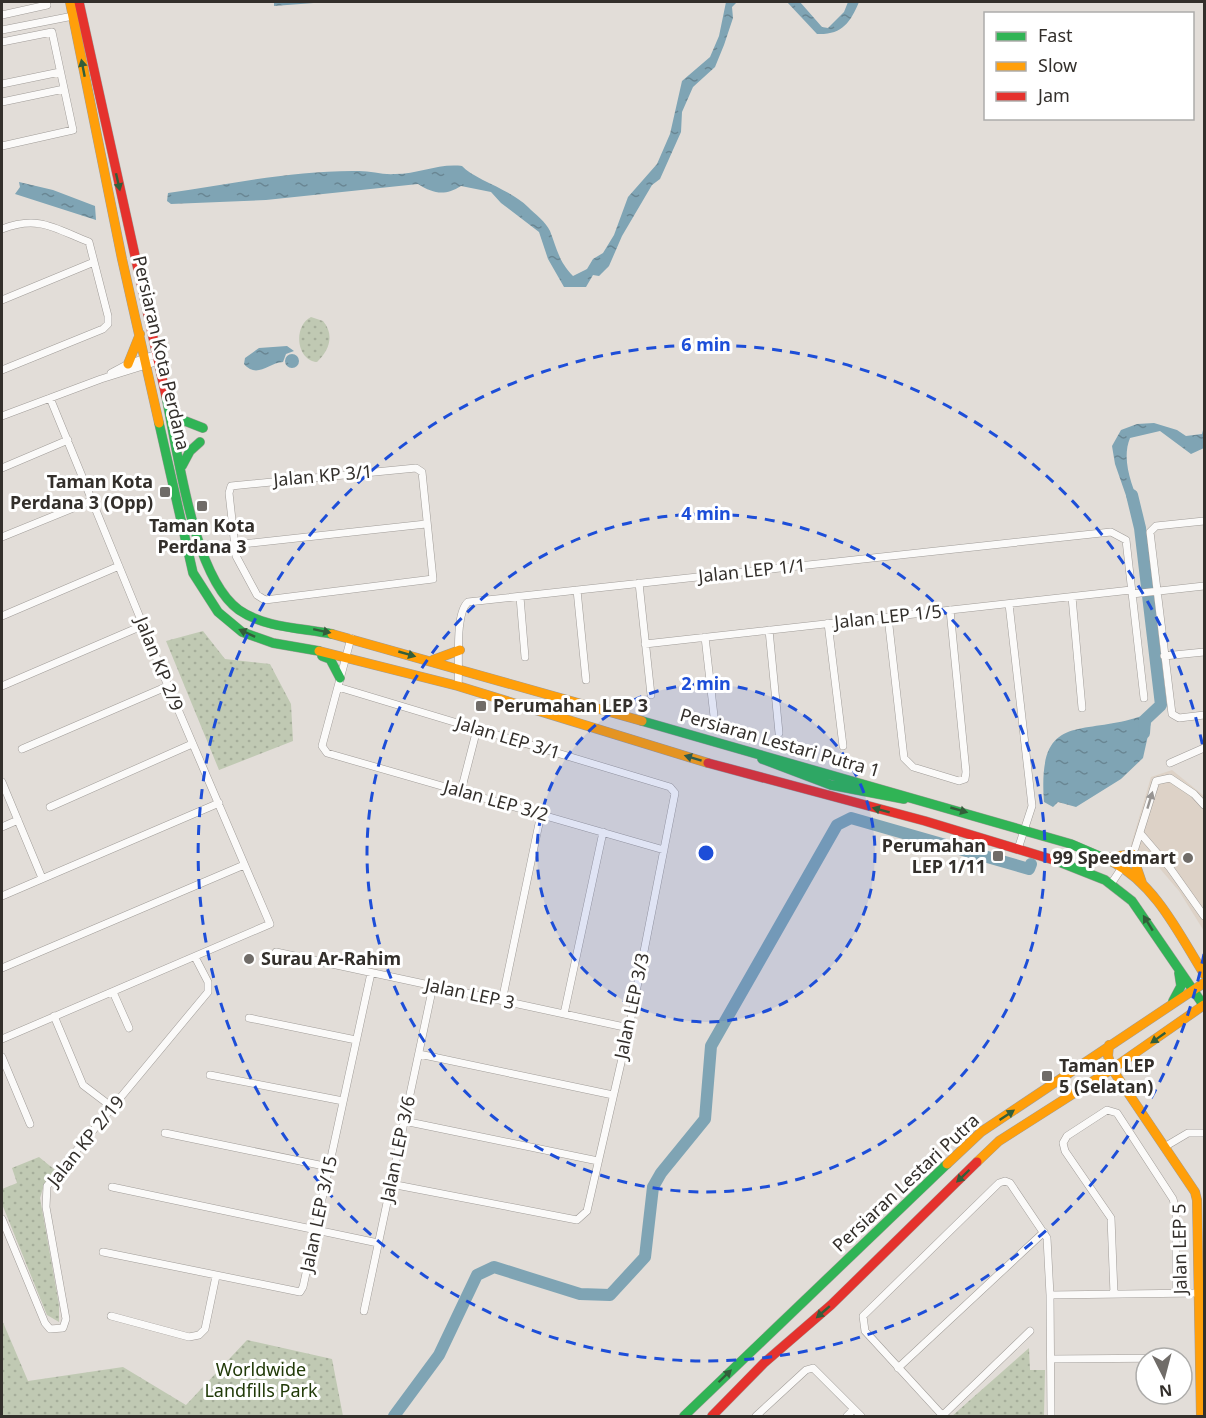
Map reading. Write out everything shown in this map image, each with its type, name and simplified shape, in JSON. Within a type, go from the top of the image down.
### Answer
[{"type":"street","name":"Persiaran Kota Perdana","points":[[70,2],[193,573],[218,612],[242,632],[273,643],[303,648]]},
{"type":"street","name":"Persiaran Kota Perdana","points":[[79,2],[208,576],[235,608],[264,624],[293,627]]},
{"type":"street","points":[[2,15],[47,3]]},
{"type":"street","points":[[2,30],[73,16]]},
{"type":"street","points":[[2,42],[52,32],[73,130],[2,146]]},
{"type":"street","points":[[2,84],[60,72]]},
{"type":"street","points":[[2,102],[64,89]]},
{"type":"street","points":[[2,229],[18,222],[36,221],[88,242],[108,316],[108,324],[103,329],[2,370]]},
{"type":"street","points":[[2,300],[94,262]]},
{"type":"street","points":[[128,364],[140,334]]},
{"type":"street","points":[[2,416],[158,358]]},
{"type":"street","points":[[101,379],[128,364],[146,362]]},
{"type":"street","name":"Jalan KP 2/9","points":[[50,398],[192,744],[270,924],[266,928],[195,957]]},
{"type":"street","points":[[168,404],[180,419],[203,428]]},
{"type":"street","points":[[2,468],[68,440]]},
{"type":"street","points":[[182,467],[190,451],[200,442]]},
{"type":"street","name":"Jalan KP 3/1","points":[[235,544],[229,492],[231,486],[238,484],[416,468],[422,472],[426,524]]},
{"type":"street","points":[[2,537],[93,500]]},
{"type":"street","points":[[1204,521],[1152,528],[1150,532],[1154,592],[1172,714],[1179,718],[1204,715]]},
{"type":"street","points":[[187,550],[200,547],[426,524],[434,576],[431,581],[265,600],[257,596],[245,574],[236,556],[235,544]]},
{"type":"street","name":"Jalan LEP 1/1","points":[[458,686],[462,608],[468,602],[1111,532],[1126,540],[1134,592]]},
{"type":"street","points":[[2,616],[119,566]]},
{"type":"street","points":[[639,583],[651,695]]},
{"type":"street","name":"Jalan LEP 1/5","points":[[645,644],[1072,597],[1154,592],[1204,586]]},
{"type":"street","points":[[577,590],[586,680]]},
{"type":"street","points":[[1134,592],[1144,699]]},
{"type":"street","points":[[520,597],[525,657]]},
{"type":"street","points":[[1072,597],[1082,708]]},
{"type":"street","points":[[1009,604],[1032,806],[1018,849]]},
{"type":"street","points":[[888,617],[904,758],[907,764],[959,781],[965,779],[966,772],[950,610]]},
{"type":"street","points":[[828,624],[843,746]]},
{"type":"street","points":[[2,686],[144,625]]},
{"type":"street","name":"Persiaran Lestari Putra 1","points":[[293,627],[351,638],[753,753],[778,768],[872,795],[927,801],[1026,830]]},
{"type":"street","points":[[769,630],[779,734]]},
{"type":"street","points":[[705,637],[714,716]]},
{"type":"street","points":[[339,682],[351,638]]},
{"type":"street","points":[[303,648],[330,659],[339,682]]},
{"type":"street","name":"Persiaran Lestari Putra 1","points":[[303,648],[346,656],[458,686],[743,774],[925,821],[1074,866],[1111,885],[1140,911],[1204,1006]]},
{"type":"street","points":[[431,660],[444,658],[460,650]]},
{"type":"street","points":[[1164,656],[1204,652]]},
{"type":"street","name":"Jalan LEP 3/1","points":[[339,682],[477,729],[670,787],[675,793]]},
{"type":"street","name":"Jalan LEP 3/2","points":[[339,682],[322,746],[327,753],[664,850]]},
{"type":"street","points":[[22,749],[168,686]]},
{"type":"street","points":[[461,791],[477,729]]},
{"type":"street","points":[[50,807],[192,744]]},
{"type":"street","points":[[1170,763],[1202,750],[1204,759]]},
{"type":"street","points":[[1111,885],[1133,851],[1156,781],[1170,778],[1194,794],[1204,806]]},
{"type":"street","points":[[2,782],[42,878]]},
{"type":"street","name":"Jalan LEP 3/3","points":[[391,1184],[578,1220],[587,1211],[628,1028],[675,793]]},
{"type":"street","points":[[2,896],[219,803]]},
{"type":"street","points":[[502,1001],[541,814]]},
{"type":"street","points":[[2,827],[18,820]]},
{"type":"street","points":[[1026,830],[1107,858],[1123,868],[1143,885],[1166,912],[1204,974]]},
{"type":"street","points":[[564,1014],[603,832]]},
{"type":"street","points":[[1140,833],[1170,868],[1204,916]]},
{"type":"street","points":[[1107,858],[1133,851],[1153,850]]},
{"type":"street","points":[[1133,851],[1143,885]]},
{"type":"street","points":[[2,968],[244,865]]},
{"type":"street","name":"Jalan LEP 3","points":[[276,952],[628,1028]]},
{"type":"street","points":[[1193,956],[1204,962]]},
{"type":"street","points":[[2,1039],[195,957]]},
{"type":"street","name":"Jalan KP 2/19","points":[[2,1220],[45,1323],[50,1329],[63,1328],[66,1318],[45,1197],[47,1186],[208,992],[208,982],[195,957]]},
{"type":"street","points":[[1167,1007],[1179,993],[1181,986],[1182,980],[1178,968]]},
{"type":"street","name":"Jalan LEP 3/15","points":[[103,1252],[300,1292],[316,1230],[371,973]]},
{"type":"street","name":"Persiaran Lestari Putra","points":[[684,1416],[981,1132],[1204,983]]},
{"type":"street","name":"Jalan LEP 3/6","points":[[364,1311],[433,986]]},
{"type":"street","points":[[113,992],[129,1028]]},
{"type":"street","name":"Persiaran Lestari Putra","points":[[712,1416],[764,1363],[831,1305],[999,1141],[1112,1069],[1204,1006]]},
{"type":"street","points":[[54,1017],[83,1085],[112,1107]]},
{"type":"street","points":[[249,1018],[356,1040]]},
{"type":"street","points":[[1109,1046],[1108,1056],[1112,1069]]},
{"type":"street","points":[[419,1054],[613,1095]]},
{"type":"street","points":[[2,1058],[30,1125]]},
{"type":"street","name":"Jalan LEP 5","points":[[1112,1069],[1195,1192],[1201,1416]]},
{"type":"street","points":[[210,1075],[343,1101]]},
{"type":"street","points":[[1114,1294],[1111,1218],[1065,1151],[1063,1143],[1067,1136],[1107,1110],[1117,1113],[1173,1199],[1176,1210],[1176,1293]]},
{"type":"street","points":[[404,1121],[598,1161]]},
{"type":"street","points":[[165,1133],[329,1167]]},
{"type":"street","points":[[1166,1146],[1188,1133],[1204,1133]]},
{"type":"street","points":[[1030,1331],[942,1416],[865,1332],[863,1316],[999,1183],[1005,1181],[1010,1183],[1044,1232],[1048,1244],[1051,1416]]},
{"type":"street","points":[[112,1187],[378,1243]]},
{"type":"street","points":[[898,1368],[1044,1232]]},
{"type":"street","points":[[111,1317],[189,1337],[199,1335],[205,1329],[216,1276]]},
{"type":"street","points":[[1050,1294],[1198,1293]]},
{"type":"street","points":[[750,1352],[764,1363]]},
{"type":"street","points":[[1051,1359],[1134,1358]]},
{"type":"street","points":[[756,1416],[806,1370],[813,1368],[861,1416]]},
{"type":"street","points":[[847,1416],[854,1409]]},
{"type":"shaded area","points":[[1172,770],[1204,796],[1204,931],[1179,891],[1156,864],[1131,845],[1151,777]]},
{"type":"green space","points":[[311,317],[323,321],[330,337],[325,353],[317,362],[305,355],[299,342],[301,328]]},
{"type":"green space","points":[[203,631],[225,659],[270,664],[291,704],[293,741],[219,770],[166,641]]},
{"type":"green space","points":[[39,1157],[55,1170],[44,1185],[40,1198],[59,1305],[59,1322],[47,1315],[2,1204],[2,1189],[17,1183],[12,1168]]},
{"type":"green space","name":"Worldwide Landfills Park","points":[[2,1320],[28,1381],[123,1367],[186,1405],[247,1340],[332,1359],[343,1416],[2,1416]]},
{"type":"green space","points":[[1029,1348],[1030,1370],[1045,1370],[1044,1416],[952,1416]]},
{"type":"water","points":[[274,2],[327,2],[274,6]]},
{"type":"water","points":[[726,2],[737,2],[732,7],[733,18],[724,45],[715,67],[693,87],[682,112],[681,132],[660,179],[652,185],[622,236],[609,266],[599,276],[593,275],[586,287],[564,287],[548,259],[539,232],[501,203],[491,192],[461,186],[450,191],[439,192],[418,184],[266,200],[171,204],[167,201],[168,193],[287,175],[335,171],[395,174],[445,166],[462,166],[475,176],[521,201],[540,218],[548,228],[561,260],[573,276],[587,269],[593,259],[603,253],[614,235],[628,197],[657,164],[670,134],[682,81],[710,57],[719,36]]},
{"type":"water","points":[[787,2],[800,2],[822,27],[828,28],[844,12],[848,2],[859,2],[848,22],[839,30],[817,34]]},
{"type":"water","points":[[19,182],[53,190],[95,206],[96,220],[15,194],[20,187]]},
{"type":"water","points":[[287,346],[294,351],[286,354],[283,362],[258,370],[253,370],[244,364],[245,358],[259,348]]},
{"type":"water","points":[[292,354],[297,356],[299,361],[297,366],[292,368],[287,366],[285,361],[287,356]]},
{"type":"water","points":[[1154,423],[1177,430],[1186,436],[1202,434],[1204,426],[1204,448],[1191,454],[1160,431],[1130,438],[1127,464],[1141,508],[1131,510],[1115,464],[1112,446],[1121,430],[1137,424]]},
{"type":"water","points":[[1144,715],[1151,722],[1143,758],[1121,779],[1076,807],[1058,802],[1053,807],[1044,802],[1044,772],[1048,752],[1056,739],[1068,732]]},
{"type":"waterway","points":[[1132,495],[1140,528],[1161,705],[1145,720],[1144,733]]},
{"type":"waterway","points":[[394,1416],[439,1355],[477,1275],[494,1267],[580,1294],[610,1295],[645,1257],[653,1187],[661,1173],[705,1119],[711,1046],[837,825],[851,818],[1029,869],[1031,864]]},
{"type":"traffic: fast","points":[[166,396],[190,512],[210,571],[223,594],[239,610],[249,616],[272,624],[332,634]]},
{"type":"traffic: fast","points":[[170,406],[180,419],[203,428]]},
{"type":"traffic: fast","points":[[159,423],[193,573],[218,612],[242,632],[273,643],[319,651]]},
{"type":"traffic: fast","points":[[182,466],[190,451],[200,442]]},
{"type":"traffic: fast","points":[[322,656],[330,659],[340,678]]},
{"type":"traffic: fast","points":[[642,721],[1071,844],[1113,862]]},
{"type":"traffic: fast","points":[[762,759],[831,785],[904,799]]},
{"type":"traffic: fast","points":[[1057,861],[1105,880],[1132,901],[1204,1006]]},
{"type":"traffic: fast","points":[[1173,1001],[1181,986],[1179,973]]},
{"type":"traffic: fast","points":[[684,1416],[947,1164]]},
{"type":"traffic: slow","points":[[70,2],[122,259],[159,423]]},
{"type":"traffic: slow","points":[[128,364],[140,334]]},
{"type":"traffic: slow","points":[[332,634],[642,721]]},
{"type":"traffic: slow","points":[[433,660],[460,650]]},
{"type":"traffic: slow","points":[[319,651],[458,686],[708,763]]},
{"type":"traffic: slow","points":[[1107,858],[1132,854],[1142,883]]},
{"type":"traffic: slow","points":[[1113,862],[1128,872],[1154,897],[1176,927],[1204,974]]},
{"type":"traffic: slow","points":[[947,1164],[981,1132],[1204,983]]},
{"type":"traffic: slow","points":[[977,1162],[999,1141],[1112,1069],[1204,1005]]},
{"type":"traffic: slow","points":[[1109,1045],[1108,1056],[1112,1069],[1195,1192],[1197,1200],[1201,1416]]},
{"type":"traffic: jam","points":[[79,2],[166,396]]},
{"type":"traffic: jam","points":[[708,763],[925,821],[1057,861]]},
{"type":"traffic: jam","points":[[712,1416],[764,1363],[831,1305],[977,1162]]},
{"type":"place","name":"Taman Kota Perdana 3 (Opp)","points":[[165,492]]},
{"type":"place","name":"Taman Kota Perdana 3","points":[[202,506]]},
{"type":"place","name":"Perumahan LEP 3","points":[[481,706]]},
{"type":"place","name":"Perumahan LEP 1/11","points":[[998,856]]},
{"type":"place","name":"99 Speedmart","points":[[1188,858]]},
{"type":"place","name":"Surau Ar-Rahim","points":[[249,959]]},
{"type":"place","name":"Taman LEP 5 (Selatan)","points":[[1047,1076]]}]
